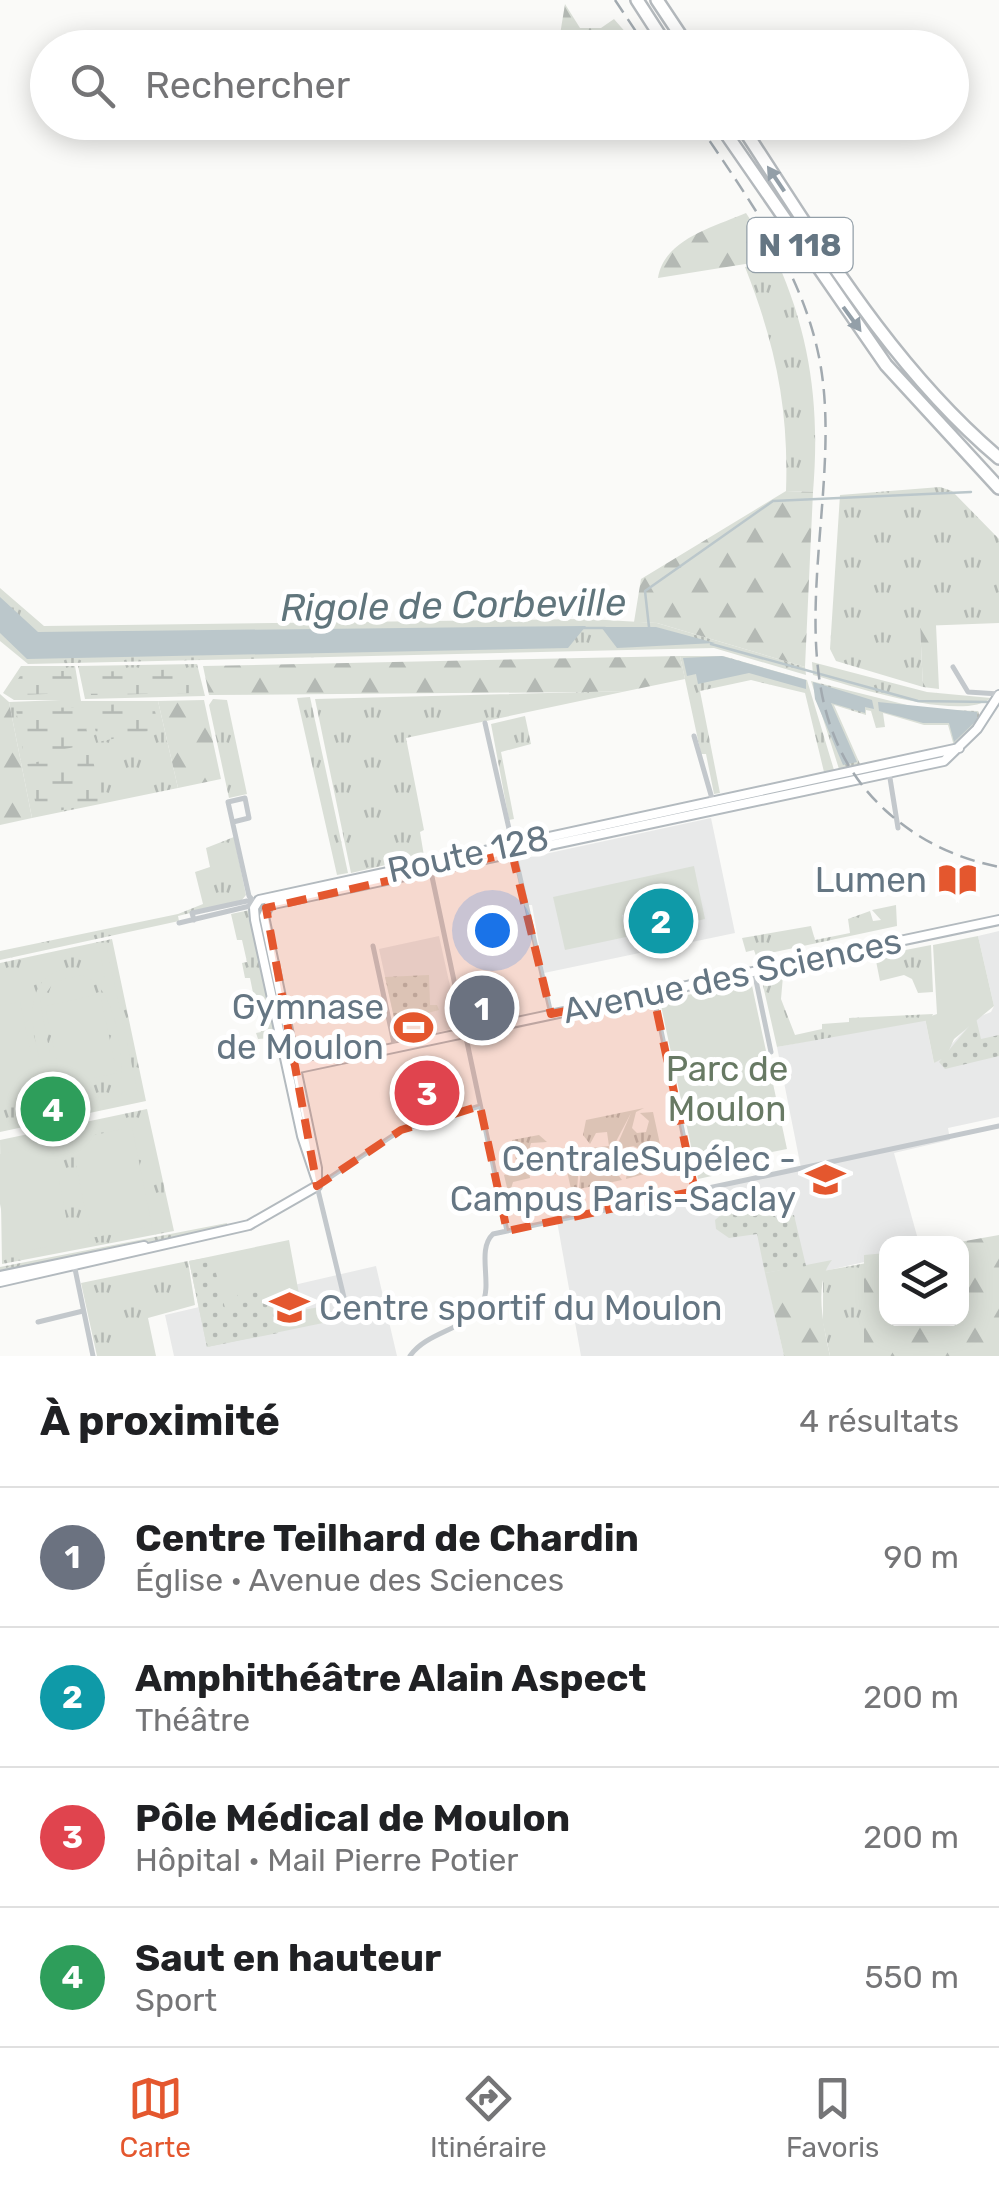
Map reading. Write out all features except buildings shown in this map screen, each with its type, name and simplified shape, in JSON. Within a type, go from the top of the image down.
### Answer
[{"type":"highway","points":[[637,0],[656,30]]},
{"type":"highway","points":[[657,0],[677,30]]},
{"type":"highway","name":"N 118","points":[[730,140],[886,365],[957,442],[999,479]]},
{"type":"highway","name":"N 118","points":[[751,140],[880,331],[938,401],[999,458]]},
{"type":"highway","points":[[938,401],[999,447]]},
{"type":"highway","points":[[957,442],[999,488]]},
{"type":"main road","name":"Route 128","points":[[511,849],[714,802],[944,761],[959,748],[999,694]]},
{"type":"main road","name":"Route 128","points":[[316,1182],[255,920],[256,904],[265,897],[430,866],[888,768]]},
{"type":"main road","name":"Route 128","points":[[292,1070],[266,908],[430,866]]},
{"type":"main road","name":"Avenue des Sciences","points":[[292,1070],[999,920]]},
{"type":"main road","points":[[0,1279],[183,1241],[265,1219],[316,1182]]},
{"type":"street","points":[[952,668],[968,692],[999,694]]},
{"type":"street","points":[[485,723],[523,906],[528,906],[551,1014]]},
{"type":"street","points":[[694,736],[714,802]]},
{"type":"street","points":[[888,768],[898,828]]},
{"type":"street","points":[[233,822],[249,818],[245,798],[228,802],[249,896],[256,904]]},
{"type":"street","points":[[430,866],[506,1230]]},
{"type":"street","points":[[179,923],[194,920],[192,913],[256,904]]},
{"type":"street","points":[[373,946],[395,1048]]},
{"type":"street","points":[[754,972],[772,1052]]},
{"type":"street","points":[[653,993],[696,1190]]},
{"type":"street","points":[[348,1318],[316,1182],[394,1134],[425,1120],[480,1106]]},
{"type":"street","points":[[410,1356],[420,1343],[479,1308],[484,1298],[488,1238],[506,1230],[999,1126]]},
{"type":"street","points":[[74,1264],[93,1356]]},
{"type":"street","points":[[38,1322],[84,1310]]},
{"type":"highlighted area","points":[[512,853],[551,1014],[653,993],[695,1191],[507,1231],[480,1106],[401,1130],[317,1186],[266,908]]},
{"type":"shaded area","points":[[0,597],[38,632],[586,626],[568,648],[27,659],[0,633]]},
{"type":"shaded area","points":[[601,627],[656,627],[715,643],[617,648]]},
{"type":"shaded area","points":[[722,656],[806,680],[806,689],[749,673],[698,684],[696,674],[687,676],[683,658]]},
{"type":"shaded area","points":[[813,682],[872,700],[874,709],[865,707],[865,713],[831,703],[857,762],[843,765],[815,699]]},
{"type":"shaded area","points":[[878,702],[977,712],[977,720],[954,742],[949,723],[923,723],[879,711]]},
{"type":"shaded area","points":[[711,818],[735,933],[544,973],[532,905],[527,905],[517,860]]},
{"type":"shaded area","name":"CentraleSupélec - Campus Paris-Saclay","points":[[999,931],[999,1117],[948,1128],[950,1140],[894,1153],[917,1236],[879,1236],[879,1259],[768,1284],[784,1356],[581,1356],[557,1221],[801,1168],[777,1047],[925,1018],[934,1063],[976,1018],[991,1012],[994,1006],[978,936]]},
{"type":"shaded area","points":[[439,936],[459,1027],[434,1033],[429,1015],[395,1022],[379,949]]},
{"type":"shaded area","name":"Centre sportif du Moulon","points":[[376,1266],[397,1356],[174,1356],[165,1315]]},
{"type":"green space","points":[[565,4],[580,28],[601,28],[614,19],[624,30],[561,30]]},
{"type":"green space","points":[[746,213],[776,259],[658,278],[662,265],[680,244]]},
{"type":"green space","points":[[777,261],[798,317],[810,374],[815,432],[813,492],[786,491],[785,432],[778,376],[745,267]]},
{"type":"green space","points":[[940,487],[952,491],[999,539],[999,623],[920,626],[923,687],[836,661],[830,649],[840,495]]},
{"type":"green space","points":[[786,491],[813,492],[805,667],[657,623],[634,622],[641,579]]},
{"type":"green space","points":[[0,588],[44,626],[589,619],[657,623],[805,667],[806,675],[714,648],[28,664],[0,641]]},
{"type":"green space","points":[[920,625],[936,625],[939,689],[923,687]]},
{"type":"green space","points":[[680,656],[723,656],[807,680],[834,770],[824,772],[805,693],[751,680],[700,691],[720,793],[714,794],[706,754],[701,754]]},
{"type":"green space","points":[[680,656],[685,679],[627,691],[589,692],[209,695],[203,666]]},
{"type":"green space","points":[[812,662],[927,692],[991,698],[977,705],[956,706],[905,700],[813,675]]},
{"type":"green space","points":[[197,664],[205,696],[85,699],[78,666]]},
{"type":"green space","points":[[21,666],[75,666],[81,701],[158,701],[178,788],[32,818],[9,702],[61,700],[14,700],[3,693]]},
{"type":"green space","points":[[193,669],[196,693],[91,695],[88,672]]},
{"type":"green space","points":[[23,671],[70,671],[75,693],[15,695],[10,692]]},
{"type":"green space","points":[[811,681],[923,709],[978,711],[981,721],[954,746],[948,725],[924,725],[883,713],[885,727],[876,728],[871,711],[866,710],[866,715],[834,705],[860,764],[839,769]]},
{"type":"green space","points":[[627,691],[406,738],[424,830],[420,832],[424,856],[351,873],[315,699]]},
{"type":"green space","points":[[0,694],[9,702],[32,818],[0,825]]},
{"type":"green space","points":[[310,697],[348,873],[337,875],[297,698]]},
{"type":"green space","points":[[213,699],[227,700],[247,794],[229,798],[209,705]]},
{"type":"green space","points":[[204,700],[221,779],[178,788],[158,701]]},
{"type":"green space","points":[[153,702],[159,729],[98,742],[90,706]]},
{"type":"green space","points":[[81,707],[90,744],[24,757],[16,709]]},
{"type":"green space","points":[[525,716],[531,744],[501,752],[514,819],[509,820],[491,724]]},
{"type":"green space","points":[[91,751],[102,802],[38,815],[27,764]]},
{"type":"green space","points":[[234,837],[246,895],[242,900],[178,916],[179,921],[0,960],[0,951],[178,914],[203,904],[195,872],[210,867],[206,848]]},
{"type":"green space","points":[[694,866],[705,919],[678,925],[673,904],[622,915],[626,937],[565,950],[553,897]]},
{"type":"green space","points":[[896,905],[897,926],[756,956],[754,950],[746,952],[742,938],[811,926],[815,940],[850,933],[848,919],[870,911],[873,921],[881,920],[872,910]]},
{"type":"green space","points":[[250,910],[283,1057],[276,1055],[272,1038],[258,1039],[256,1033],[261,1032],[250,978],[245,978],[242,963],[247,962],[231,914]]},
{"type":"green space","points":[[978,936],[994,1006],[954,1039],[946,1057],[934,1063],[925,1018],[937,1014],[933,945]]},
{"type":"green space","points":[[112,939],[146,1101],[0,1132],[0,963]]},
{"type":"green space","points":[[106,945],[138,1094],[127,1097],[125,1091],[108,1106],[76,1110],[50,1091],[35,1042],[33,1006],[46,978],[60,970],[84,969],[105,978],[99,947]],"holes":[[[81,975],[102,990],[114,1017],[122,1076],[112,1094],[76,1102],[56,1085],[40,1002],[54,982]]]},
{"type":"green space","points":[[931,945],[933,992],[918,993],[912,979],[904,975],[880,981],[875,956]]},
{"type":"green space","points":[[429,975],[430,1005],[437,1005],[439,1010],[395,1022],[385,977]]},
{"type":"green space","points":[[783,976],[781,999],[795,1035],[822,1029],[822,1024],[849,1022],[849,1018],[933,1014],[930,1020],[777,1047],[762,981]]},
{"type":"green space","name":"Parc de Moulon","points":[[751,981],[787,1149],[767,1153],[763,1165],[698,1179],[660,1001]]},
{"type":"green space","points":[[100,994],[117,1073],[62,1085],[45,1006]]},
{"type":"green space","points":[[20,1002],[40,1097],[0,1106],[0,1006]]},
{"type":"green space","points":[[976,1018],[981,1039],[999,1035],[999,1056],[945,1069],[939,1062]]},
{"type":"green space","points":[[644,1108],[636,1112],[632,1128],[637,1133],[646,1132],[649,1121],[640,1113],[653,1112],[663,1158],[633,1146],[615,1150],[631,1113],[611,1151],[599,1154],[591,1148],[609,1146],[607,1132],[596,1133],[590,1144],[583,1135],[586,1120]]},
{"type":"green space","points":[[147,1109],[174,1231],[2,1264],[0,1140]]},
{"type":"green space","points":[[132,1127],[152,1226],[91,1238],[71,1140]]},
{"type":"green space","points":[[539,1135],[547,1142],[531,1143],[529,1150],[534,1158],[543,1157],[550,1147],[564,1161],[579,1161],[576,1206],[559,1210],[560,1194],[546,1196],[571,1189],[567,1171],[550,1175],[548,1167],[529,1172],[530,1178],[513,1182],[509,1195],[516,1199],[509,1196],[504,1175],[518,1171],[512,1140]]},
{"type":"green space","points":[[52,1144],[71,1242],[10,1254],[0,1204],[0,1154]]},
{"type":"green space","points":[[633,1149],[662,1161],[659,1170],[626,1179],[629,1160],[618,1155],[611,1165],[622,1180],[579,1189],[582,1159]]},
{"type":"green space","points":[[743,1196],[752,1196],[777,1218],[794,1215],[806,1266],[765,1273],[757,1234],[729,1238],[716,1229],[715,1220]]},
{"type":"green space","points":[[227,1223],[228,1228],[0,1272],[0,1267]]},
{"type":"green space","points":[[999,1235],[999,1356],[864,1356],[864,1255],[879,1254],[879,1326],[969,1326],[969,1240]]},
{"type":"green space","points":[[289,1240],[302,1310],[320,1307],[323,1323],[207,1347],[189,1261]]},
{"type":"green space","points":[[206,1258],[208,1266],[214,1265],[225,1308],[239,1305],[237,1295],[268,1288],[270,1297],[276,1296],[277,1302],[271,1304],[278,1333],[207,1347],[189,1261]]},
{"type":"green space","points":[[832,1260],[821,1293],[830,1356],[784,1356],[765,1273]]},
{"type":"green space","points":[[188,1261],[195,1305],[148,1318],[156,1356],[97,1356],[81,1283]]},
{"type":"green space","points":[[867,1263],[864,1356],[830,1356],[823,1323],[823,1271]]},
{"type":"waterway","name":"Rigole de Corbeville","points":[[649,627],[645,591],[773,501],[971,492]]},
{"type":"waterway","name":"Rigole de Corbeville","points":[[583,628],[605,628]]},
{"type":"waterway","points":[[711,644],[918,701],[990,702]]},
{"type":"railway","points":[[615,0],[635,30]]},
{"type":"railway","points":[[709,140],[785,263],[811,324],[819,357],[825,414],[817,654],[826,711],[847,763],[885,810],[938,846],[999,867]]},
{"type":"place","name":"Lumen","points":[[957,880]]},
{"type":"place","name":"Amphithéâtre Alain Aspect","points":[[661,921]]},
{"type":"place","name":"Centre Teilhard de Chardin","points":[[482,1008]]},
{"type":"place","name":"Gymnase de Moulon","points":[[414,1027]]},
{"type":"place","name":"Pôle Médical de Moulon","points":[[427,1093]]},
{"type":"place","name":"Saut en hauteur","points":[[53,1109]]},
{"type":"place","name":"CentraleSupélec - Campus Paris-Saclay","points":[[826,1179]]},
{"type":"place","name":"Centre sportif du Moulon","points":[[289,1308]]}]
